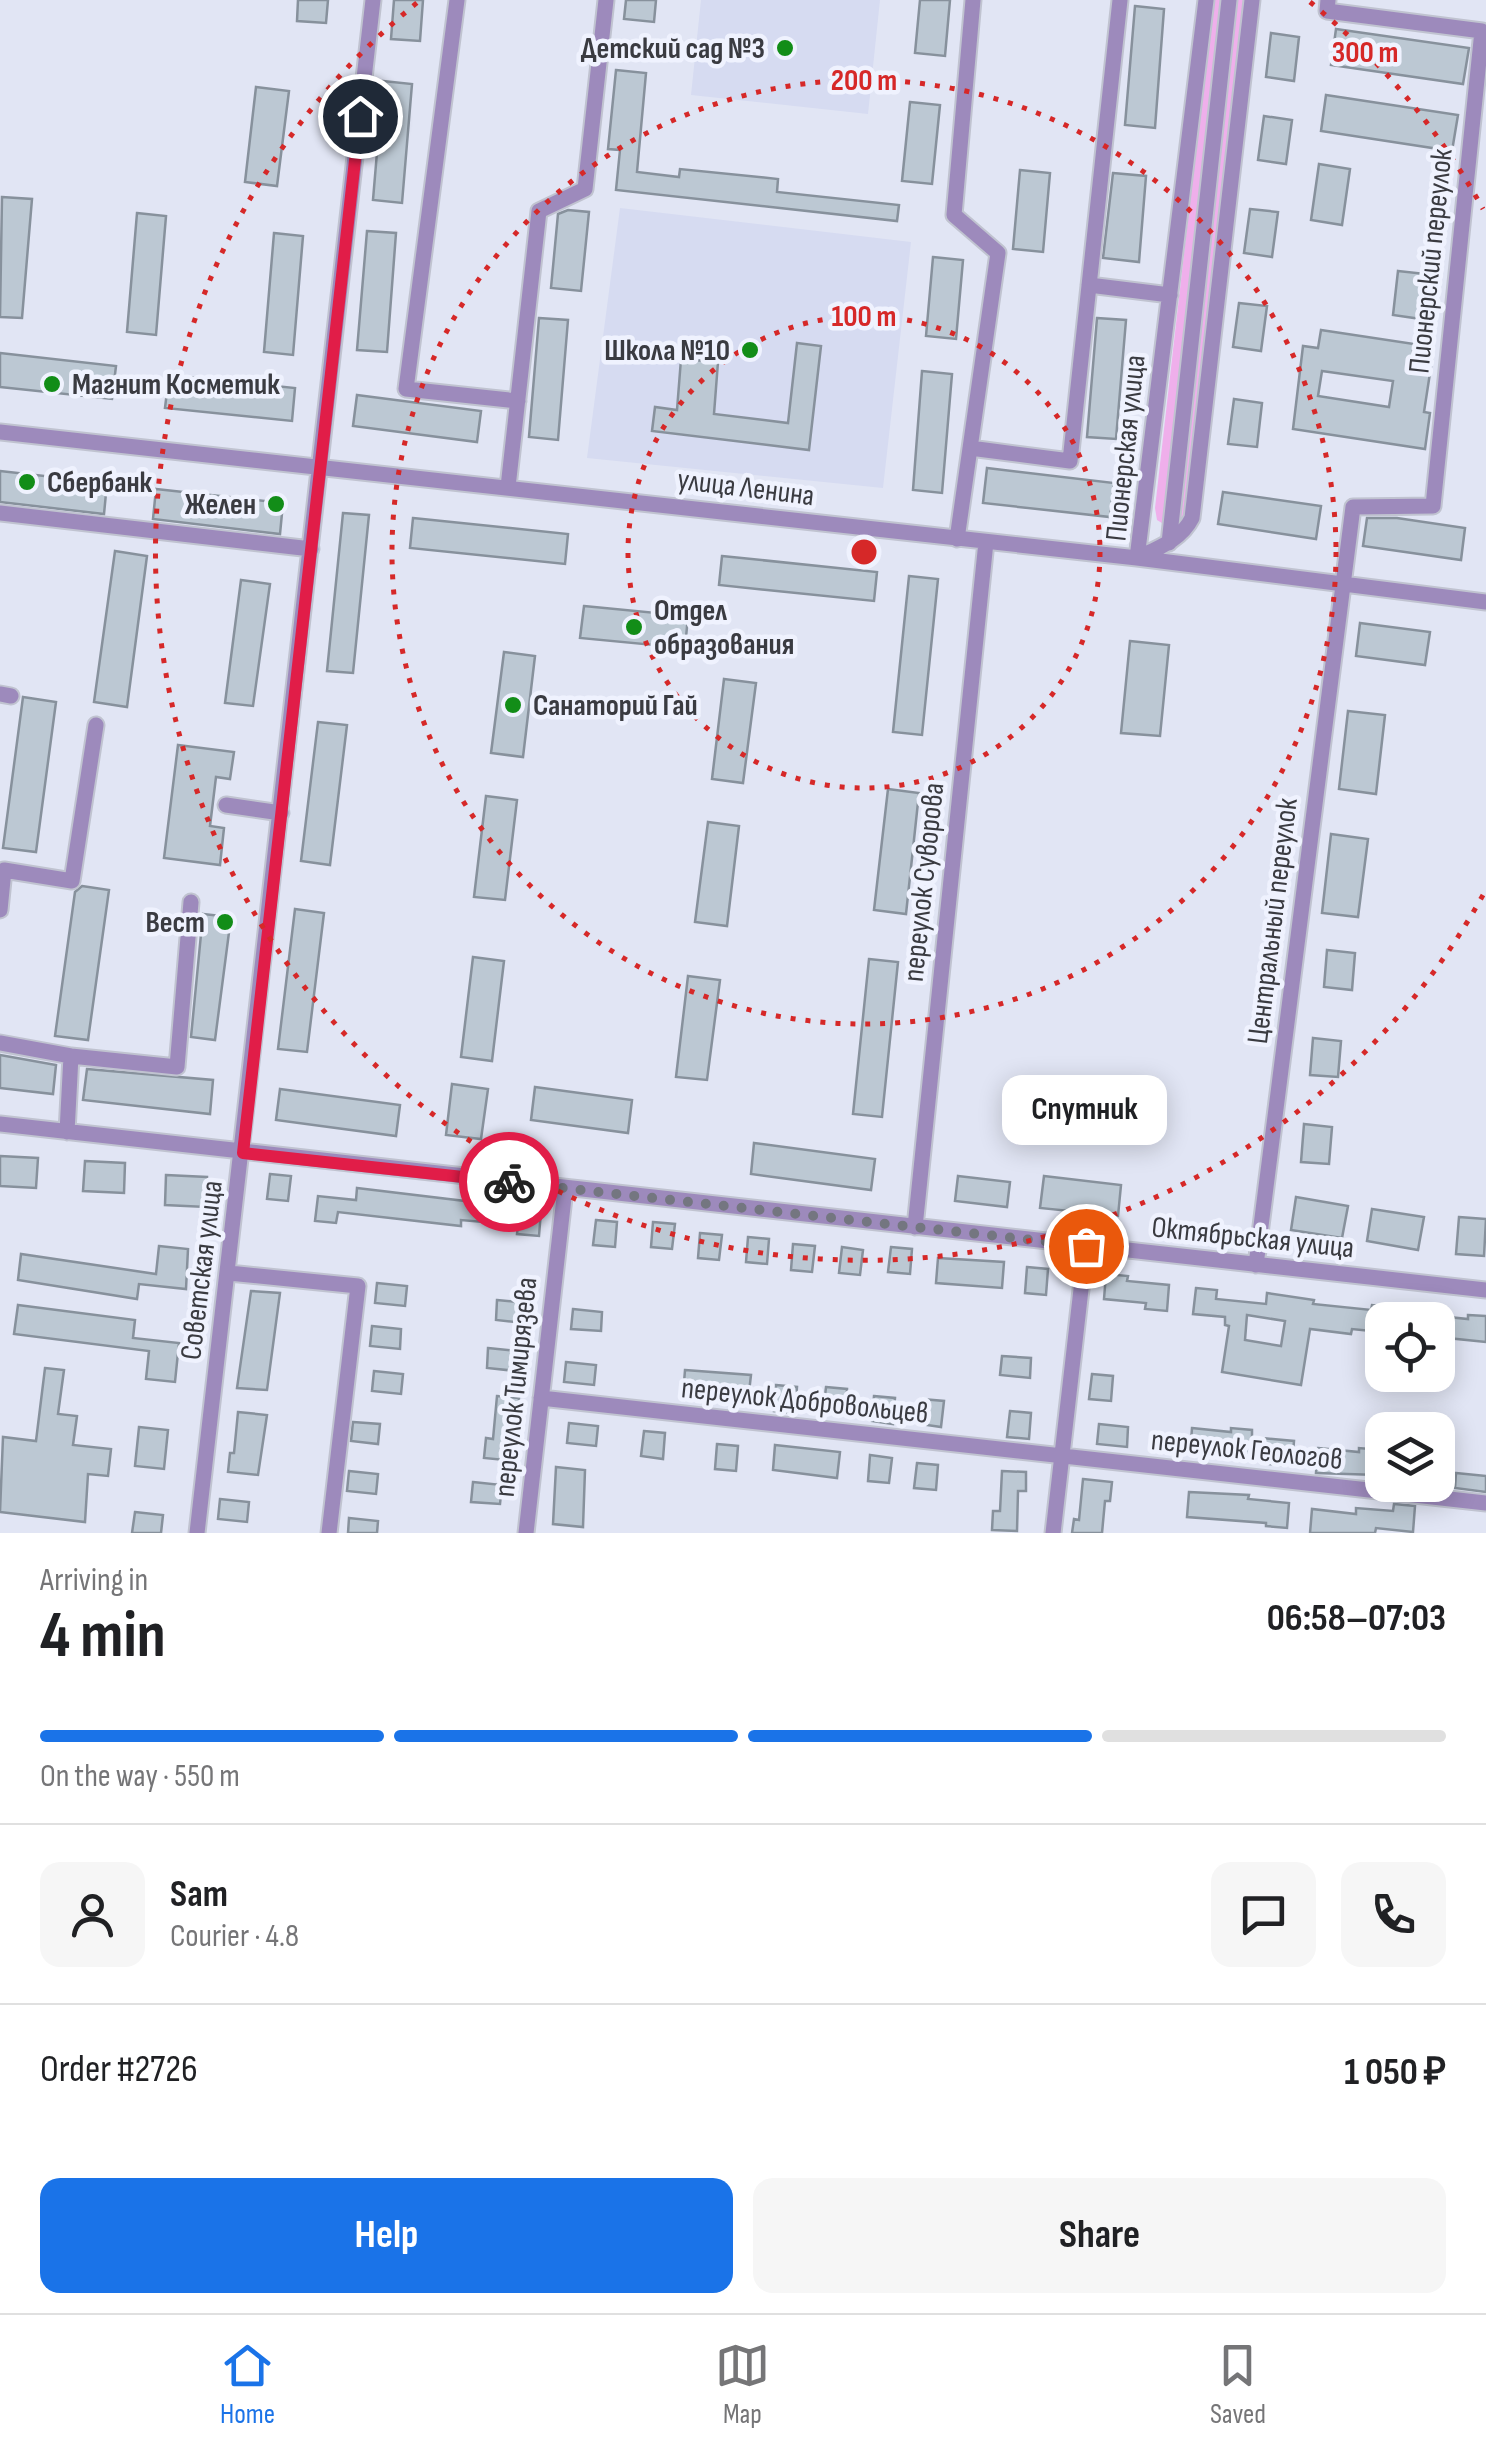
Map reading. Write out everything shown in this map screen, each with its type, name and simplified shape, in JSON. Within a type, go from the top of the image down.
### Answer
[{"type":"street","name":"Советская улица","points":[[198,1533],[373,0]]},
{"type":"street","points":[[457,0],[406,390],[518,401]]},
{"type":"street","points":[[508,487],[539,211],[586,189],[606,0]]},
{"type":"street","points":[[957,539],[998,253],[954,216],[973,0]]},
{"type":"street","points":[[970,448],[1070,461],[1120,0]]},
{"type":"street","name":"Пионерская улица","points":[[1137,558],[1206,0]]},
{"type":"street","points":[[1169,542],[1230,0]]},
{"type":"street","name":"Пионерская улица","points":[[1137,558],[1169,542],[1188,527],[1192,518],[1252,0]]},
{"type":"street","name":"Пионерский переулок","points":[[1328,0],[1327,11],[1482,31],[1433,506],[1353,507],[1344,584]]},
{"type":"street","points":[[1089,285],[1170,296]]},
{"type":"street","name":"улица Ленина","points":[[0,432],[1137,558],[1486,602]]},
{"type":"street","points":[[0,513],[311,549]]},
{"type":"street","name":"переулок Суворова","points":[[915,1227],[986,542]]},
{"type":"street","name":"Центральный переулок","points":[[1256,1265],[1344,584]]},
{"type":"street","points":[[0,910],[4,870],[72,881],[96,724]]},
{"type":"street","points":[[226,805],[282,813]]},
{"type":"street","points":[[0,1043],[177,1068],[190,902]]},
{"type":"street","points":[[67,1132],[71,1056]]},
{"type":"street","name":"Октябрьская улица","points":[[0,1124],[1486,1290]]},
{"type":"street","name":"переулок Тимирязева","points":[[526,1533],[565,1188]]},
{"type":"street","points":[[1053,1533],[1086,1246]]},
{"type":"street","points":[[229,1273],[358,1286],[329,1533]]},
{"type":"street","name":"переулок Добровольцев","points":[[541,1398],[1062,1456]]},
{"type":"street","name":"переулок Геологов","points":[[1062,1456],[1486,1504]]},
{"type":"shaded area","name":"Детский сад №3","points":[[701,0],[880,0],[868,114],[691,95]]},
{"type":"shaded area","points":[[1213,0],[1246,0],[1190,512],[1183,524],[1170,528],[1157,520],[1155,508]]},
{"type":"shaded area","name":"Школа №10","points":[[620,208],[911,242],[883,488],[587,458]]},
{"type":"building","points":[[298,0],[328,0],[326,23],[297,21]]},
{"type":"building","points":[[394,0],[423,0],[420,41],[391,39]]},
{"type":"building","points":[[626,0],[656,0],[654,22],[624,19]]},
{"type":"building","points":[[920,0],[950,0],[945,56],[915,53]]},
{"type":"building","points":[[1135,6],[1164,9],[1155,128],[1125,125]]},
{"type":"building","points":[[1336,29],[1469,48],[1463,84],[1331,65]]},
{"type":"building","points":[[1271,33],[1299,37],[1294,81],[1266,77]]},
{"type":"building","points":[[616,70],[646,73],[637,172],[679,177],[680,169],[778,179],[777,192],[899,205],[897,221],[616,190],[620,150],[608,149]]},
{"type":"building","points":[[383,81],[412,84],[402,203],[373,200]]},
{"type":"building","points":[[256,87],[289,91],[277,186],[245,182]]},
{"type":"building","points":[[1326,95],[1458,115],[1452,151],[1321,131]]},
{"type":"building","points":[[910,102],[940,105],[932,184],[902,181]]},
{"type":"building","points":[[1264,116],[1292,120],[1286,164],[1258,160]]},
{"type":"building","points":[[1319,164],[1350,169],[1342,225],[1311,220]]},
{"type":"building","points":[[1020,170],[1050,173],[1043,252],[1013,249]]},
{"type":"building","points":[[1113,173],[1146,176],[1139,262],[1103,258]]},
{"type":"building","points":[[2,197],[32,199],[22,318],[0,317]]},
{"type":"building","points":[[1250,209],[1278,212],[1272,257],[1244,253]]},
{"type":"building","points":[[568,210],[589,212],[581,291],[551,288],[558,214]]},
{"type":"building","points":[[137,213],[166,216],[156,335],[127,332]]},
{"type":"building","points":[[367,231],[396,233],[387,352],[357,350]]},
{"type":"building","points":[[274,233],[303,236],[293,355],[264,352]]},
{"type":"building","points":[[933,257],[963,260],[956,339],[926,336]]},
{"type":"building","points":[[1398,271],[1426,274],[1421,319],[1393,315]]},
{"type":"building","points":[[1239,303],[1267,306],[1261,351],[1233,347]]},
{"type":"building","points":[[539,318],[568,320],[558,440],[529,437]]},
{"type":"building","points":[[1097,318],[1126,320],[1116,439],[1087,437]]},
{"type":"building","points":[[1321,330],[1414,344],[1412,357],[1432,360],[1424,412],[1430,413],[1425,449],[1293,429],[1303,346],[1318,348]],"holes":[[[1322,371],[1393,381],[1389,407],[1318,396]]]},
{"type":"building","points":[[797,343],[821,346],[809,450],[652,431],[655,407],[677,410],[681,359],[718,362],[714,414],[788,423]]},
{"type":"building","points":[[0,353],[116,366],[112,399],[0,387]]},
{"type":"building","points":[[922,371],[952,374],[942,493],[913,490]]},
{"type":"building","points":[[169,375],[295,388],[292,421],[165,408]]},
{"type":"building","points":[[357,395],[481,411],[477,442],[353,426]]},
{"type":"building","points":[[1234,399],[1262,403],[1257,447],[1228,444]]},
{"type":"building","points":[[987,468],[1114,483],[1110,517],[983,503]]},
{"type":"building","points":[[0,471],[107,483],[104,514],[0,502]]},
{"type":"building","points":[[156,489],[283,503],[280,534],[153,519]]},
{"type":"building","points":[[1223,492],[1321,506],[1316,539],[1218,524]]},
{"type":"building","points":[[343,513],[369,515],[353,673],[327,671]]},
{"type":"building","points":[[413,518],[568,534],[565,564],[410,548]]},
{"type":"building","points":[[1367,518],[1397,518],[1465,528],[1461,560],[1363,546]]},
{"type":"building","points":[[115,551],[147,556],[127,707],[94,702]]},
{"type":"building","points":[[722,556],[877,572],[874,601],[719,585]]},
{"type":"building","points":[[909,576],[938,579],[922,735],[893,732]]},
{"type":"building","points":[[241,580],[270,584],[253,706],[225,703]]},
{"type":"building","name":"Отдел образования","points":[[584,606],[688,616],[685,648],[580,638]]},
{"type":"building","points":[[1360,623],[1430,632],[1425,665],[1356,656]]},
{"type":"building","points":[[1130,641],[1169,645],[1160,736],[1121,733]]},
{"type":"building","name":"Санаторий Гай","points":[[504,652],[535,656],[523,757],[491,753]]},
{"type":"building","points":[[724,679],[756,683],[743,783],[712,779]]},
{"type":"building","points":[[23,697],[56,702],[36,852],[3,848]]},
{"type":"building","points":[[1348,711],[1385,715],[1376,794],[1339,789]]},
{"type":"building","points":[[318,722],[347,725],[330,865],[301,861]]},
{"type":"building","points":[[178,745],[234,752],[230,779],[216,777],[210,826],[224,828],[220,865],[164,858]]},
{"type":"building","points":[[888,789],[919,793],[906,914],[874,910]]},
{"type":"building","points":[[486,796],[517,800],[505,900],[474,897]]},
{"type":"building","points":[[708,822],[739,826],[727,926],[695,922]]},
{"type":"building","points":[[1331,834],[1368,839],[1358,917],[1322,913]]},
{"type":"building","points":[[82,886],[109,890],[88,1040],[55,1036],[75,892]]},
{"type":"building","points":[[295,909],[324,913],[307,1052],[278,1049]]},
{"type":"building","points":[[203,914],[231,917],[215,1040],[191,1037]]},
{"type":"building","points":[[1327,950],[1355,953],[1352,990],[1324,987]]},
{"type":"building","points":[[473,957],[504,961],[492,1061],[461,1057]]},
{"type":"building","points":[[869,959],[898,962],[882,1117],[853,1114]]},
{"type":"building","points":[[688,976],[720,980],[707,1080],[676,1077]]},
{"type":"building","points":[[1313,1038],[1341,1041],[1338,1077],[1310,1075]]},
{"type":"building","points":[[0,1055],[56,1065],[53,1094],[0,1088]]},
{"type":"building","points":[[87,1069],[213,1080],[210,1114],[83,1100]]},
{"type":"building","points":[[452,1084],[488,1089],[481,1139],[446,1135]]},
{"type":"building","points":[[535,1087],[632,1100],[628,1133],[531,1120]]},
{"type":"building","points":[[280,1089],[400,1105],[396,1136],[276,1120]]},
{"type":"building","points":[[1304,1124],[1332,1127],[1329,1164],[1301,1162]]},
{"type":"building","points":[[754,1143],[875,1159],[871,1190],[751,1174]]},
{"type":"building","points":[[0,1156],[38,1158],[36,1188],[0,1186]]},
{"type":"building","points":[[85,1161],[125,1163],[124,1193],[83,1191]]},
{"type":"building","points":[[270,1174],[291,1176],[288,1201],[267,1199]]},
{"type":"building","points":[[166,1175],[207,1177],[206,1207],[165,1205]]},
{"type":"building","points":[[958,1176],[1010,1182],[1007,1207],[955,1201]]},
{"type":"building","points":[[1044,1176],[1121,1185],[1118,1216],[1040,1208]]},
{"type":"building","points":[[357,1188],[482,1203],[482,1196],[504,1198],[503,1207],[541,1211],[539,1236],[517,1234],[518,1225],[461,1220],[461,1226],[338,1212],[336,1223],[315,1221],[318,1196],[356,1200]]},
{"type":"building","points":[[1296,1197],[1348,1206],[1342,1238],[1291,1230]]},
{"type":"building","points":[[1372,1209],[1424,1217],[1418,1250],[1367,1241]]},
{"type":"building","points":[[1459,1217],[1486,1219],[1484,1256],[1456,1254]]},
{"type":"building","points":[[596,1220],[617,1222],[615,1247],[593,1245]]},
{"type":"building","points":[[653,1222],[675,1224],[672,1249],[651,1247]]},
{"type":"building","points":[[700,1233],[722,1235],[719,1260],[698,1258]]},
{"type":"building","points":[[748,1237],[769,1239],[767,1264],[746,1262]]},
{"type":"building","points":[[793,1244],[815,1246],[812,1272],[791,1270]]},
{"type":"building","points":[[159,1246],[188,1249],[186,1289],[139,1284],[137,1299],[18,1280],[21,1254],[156,1274]]},
{"type":"building","points":[[842,1247],[863,1250],[860,1275],[839,1273]]},
{"type":"building","points":[[891,1247],[912,1249],[910,1274],[888,1272]]},
{"type":"building","points":[[938,1258],[1004,1262],[1002,1288],[936,1283]]},
{"type":"building","points":[[1027,1267],[1048,1269],[1046,1295],[1025,1293]]},
{"type":"building","points":[[1106,1274],[1128,1276],[1127,1281],[1169,1285],[1167,1311],[1145,1309],[1146,1303],[1104,1299]]},
{"type":"building","points":[[377,1283],[407,1286],[405,1306],[375,1303]]},
{"type":"building","points":[[1196,1288],[1217,1290],[1216,1299],[1266,1304],[1267,1293],[1314,1300],[1313,1304],[1365,1309],[1365,1330],[1352,1329],[1351,1334],[1310,1329],[1301,1385],[1222,1372],[1229,1326],[1225,1325],[1225,1317],[1193,1314]],"holes":[[[1247,1315],[1285,1321],[1281,1346],[1245,1340]]]},
{"type":"building","points":[[251,1291],[280,1293],[267,1390],[237,1388]]},
{"type":"building","points":[[497,1300],[527,1303],[525,1323],[496,1320]]},
{"type":"building","points":[[18,1305],[135,1320],[133,1338],[179,1343],[175,1382],[146,1379],[149,1351],[14,1334]]},
{"type":"building","points":[[573,1309],[602,1312],[601,1331],[571,1329]]},
{"type":"building","points":[[1468,1315],[1486,1316],[1486,1342],[1455,1339],[1455,1318],[1468,1319]]},
{"type":"building","points":[[372,1326],[401,1329],[400,1349],[370,1346]]},
{"type":"building","points":[[488,1348],[518,1351],[516,1371],[487,1368]]},
{"type":"building","points":[[1002,1356],[1031,1358],[1030,1378],[1000,1375]]},
{"type":"building","points":[[566,1362],[596,1365],[594,1385],[564,1382]]},
{"type":"building","points":[[45,1368],[64,1370],[58,1414],[77,1416],[73,1445],[111,1449],[108,1476],[88,1474],[85,1522],[0,1512],[3,1437],[36,1441]]},
{"type":"building","points":[[685,1370],[751,1375],[748,1401],[683,1395]]},
{"type":"building","points":[[374,1371],[403,1374],[401,1394],[372,1391]]},
{"type":"building","points":[[1092,1374],[1113,1376],[1111,1401],[1089,1399]]},
{"type":"building","points":[[776,1385],[797,1387],[795,1413],[774,1411]]},
{"type":"building","points":[[826,1387],[847,1389],[845,1414],[823,1412]]},
{"type":"building","points":[[497,1396],[519,1398],[514,1461],[484,1458],[486,1438],[493,1439]]},
{"type":"building","points":[[874,1396],[895,1398],[893,1424],[872,1421]]},
{"type":"building","points":[[922,1399],[944,1401],[941,1427],[920,1424]]},
{"type":"building","points":[[1010,1411],[1031,1413],[1029,1439],[1007,1437]]},
{"type":"building","points":[[238,1412],[267,1415],[258,1475],[228,1472]]},
{"type":"building","points":[[353,1422],[380,1424],[378,1444],[351,1441]]},
{"type":"building","points":[[569,1423],[598,1426],[596,1446],[567,1443]]},
{"type":"building","points":[[1099,1424],[1128,1427],[1127,1447],[1097,1444]]},
{"type":"building","points":[[139,1427],[168,1430],[164,1469],[135,1466]]},
{"type":"building","points":[[1192,1428],[1252,1430],[1252,1437],[1294,1441],[1292,1466],[1270,1464],[1271,1457],[1211,1451],[1211,1456],[1190,1454]]},
{"type":"building","points":[[644,1431],[665,1433],[663,1459],[641,1456]]},
{"type":"building","points":[[717,1444],[738,1446],[736,1471],[715,1469]]},
{"type":"building","points":[[775,1445],[840,1452],[837,1478],[773,1470]]},
{"type":"building","points":[[1318,1448],[1359,1452],[1359,1448],[1365,1449],[1365,1475],[1316,1473]]},
{"type":"building","points":[[870,1455],[892,1458],[889,1483],[868,1481]]},
{"type":"building","points":[[917,1463],[938,1465],[936,1490],[914,1488]]},
{"type":"building","points":[[556,1467],[585,1470],[583,1527],[553,1524]]},
{"type":"building","points":[[349,1471],[378,1474],[376,1494],[347,1491]]},
{"type":"building","points":[[1002,1471],[1026,1472],[1026,1491],[1018,1491],[1017,1531],[992,1530],[993,1511],[1000,1511]]},
{"type":"building","points":[[1456,1473],[1486,1476],[1486,1492],[1455,1488]]},
{"type":"building","points":[[1083,1479],[1112,1482],[1110,1501],[1105,1501],[1102,1533],[1072,1533],[1074,1519],[1079,1520]]},
{"type":"building","points":[[473,1482],[502,1485],[500,1504],[471,1502]]},
{"type":"building","points":[[1189,1492],[1249,1495],[1248,1499],[1289,1503],[1287,1528],[1187,1517]]},
{"type":"building","points":[[220,1499],[249,1502],[247,1522],[218,1519]]},
{"type":"building","points":[[1394,1504],[1415,1506],[1413,1532],[1376,1528],[1375,1533],[1310,1533],[1312,1509],[1356,1514],[1356,1508],[1393,1511]]},
{"type":"building","points":[[135,1512],[163,1515],[161,1533],[132,1533]]},
{"type":"building","points":[[349,1518],[378,1521],[377,1533],[348,1533]]},
{"type":"way so far","points":[[509,1182],[1086,1246]]},
{"type":"place","name":"Детский сад №3","points":[[785,48]]},
{"type":"place","name":"Школа №10","points":[[750,350]]},
{"type":"place","name":"Магнит Косметик","points":[[52,384]]},
{"type":"place","name":"Сбербанк","points":[[27,482]]},
{"type":"place","name":"Желен","points":[[276,504]]},
{"type":"place","name":"Отдел образования","points":[[634,627]]},
{"type":"place","name":"Санаторий Гай","points":[[513,705]]},
{"type":"place","name":"Вест","points":[[225,922]]},
{"type":"place","name":"Спутник","points":[[1086,1246]]},
{"type":"route","points":[[360,116],[243,1153],[509,1182]]}]
